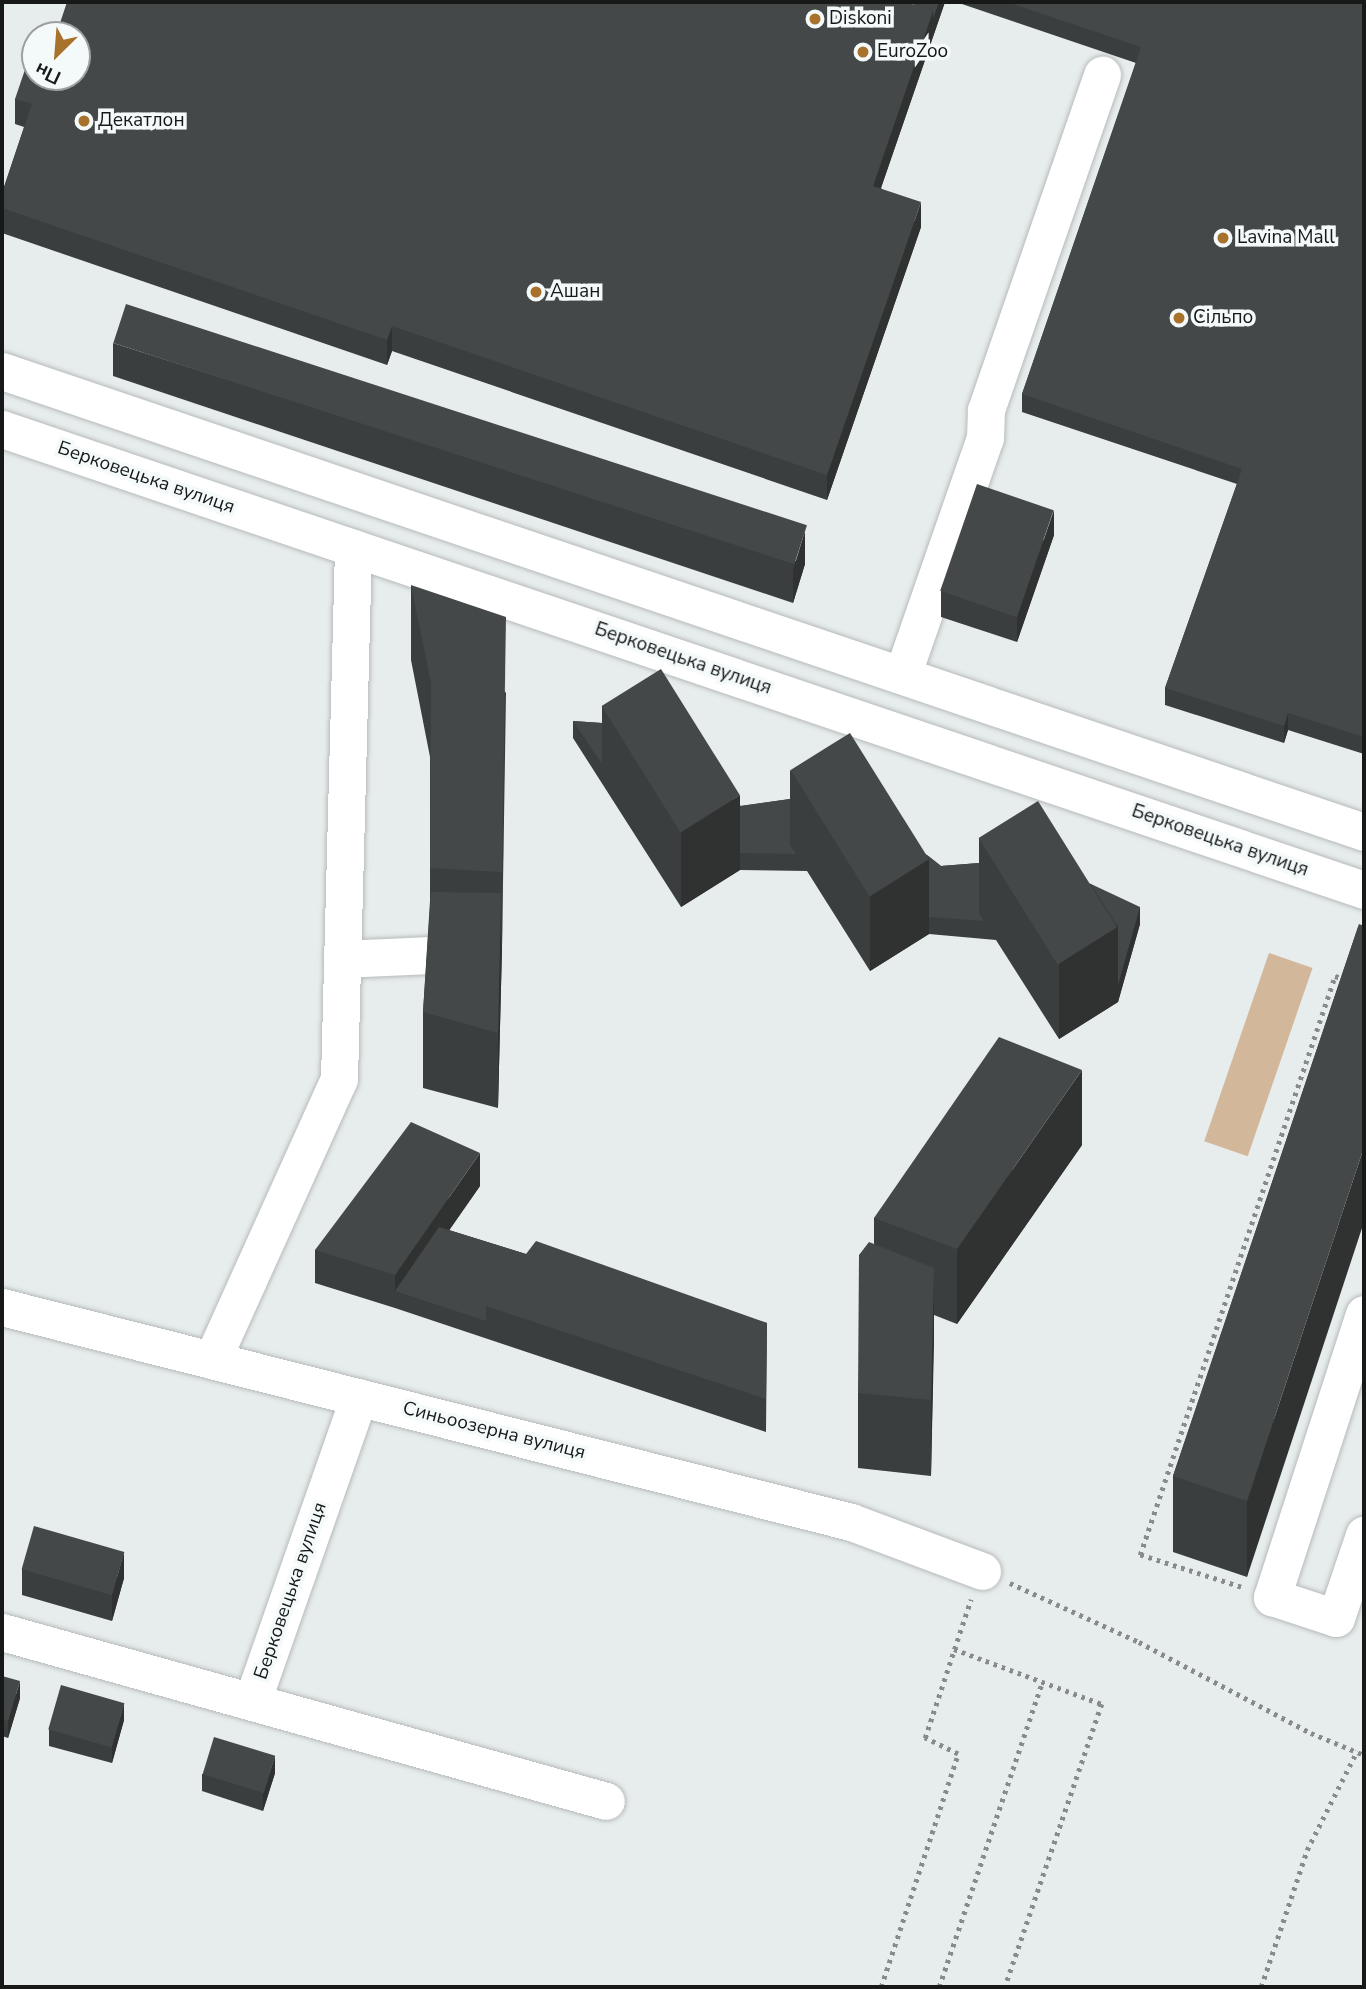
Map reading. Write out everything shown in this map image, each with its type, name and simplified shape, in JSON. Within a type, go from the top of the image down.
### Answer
[{"type":"street","points":[[903,673],[985,438],[986,410],[1102,75]]},
{"type":"street","points":[[2,371],[903,673],[1364,832]]},
{"type":"street","name":"Берковецька вулиця","points":[[2,429],[1364,890]]},
{"type":"street","points":[[212,1360],[339,1079],[353,548]]},
{"type":"street","points":[[342,959],[430,955]]},
{"type":"street","name":"Синьоозерна вулиця","points":[[2,1307],[851,1521],[982,1570]]},
{"type":"street","points":[[1364,1314],[1272,1597],[1336,1618],[1364,1535]]},
{"type":"street","name":"Берковецька вулиця","points":[[2,1632],[253,1699],[359,1397]]},
{"type":"street","points":[[253,1699],[606,1801]]},
{"type":"path","points":[[1272,1597],[1140,1555],[1335,976],[1355,982]]},
{"type":"path","points":[[881,1987],[958,1754],[925,1738],[982,1570],[1139,1642],[1311,1733],[1364,1755]]},
{"type":"path","points":[[954,1648],[1102,1703],[1005,1987]]},
{"type":"path","points":[[939,1987],[1042,1682]]},
{"type":"path","points":[[1261,1987],[1307,1850],[1357,1751]]},
{"type":"shaded area","points":[[1269,953],[1312,968],[1248,1156],[1204,1141]]},
{"type":"building","name":"Ашан","points":[[67,2],[906,2],[933,11],[873,186],[921,202],[827,475],[392,326],[387,340],[2,208],[2,193],[32,104],[15,99],[21,81],[21,91],[91,91],[91,21],[61,21]]},
{"type":"building","points":[[906,2],[939,2],[933,19],[933,11]]},
{"type":"building","name":"Lavina Mall","points":[[1007,2],[1364,2],[1364,737],[1288,713],[1284,726],[1165,688],[1242,469],[1022,394],[1141,47]]},
{"type":"building","points":[[126,304],[807,525],[794,564],[113,343]]},
{"type":"building","points":[[977,484],[1054,510],[1017,617],[940,591]]},
{"type":"building","points":[[411,585],[506,617],[502,872],[430,868],[431,683]]},
{"type":"building","points":[[661,669],[740,795],[681,832],[602,706]]},
{"type":"building","points":[[573,721],[602,723],[602,764]]},
{"type":"building","points":[[850,733],[929,859],[870,896],[791,770]]},
{"type":"building","points":[[790,799],[790,845],[796,854],[740,853],[740,806]]},
{"type":"building","points":[[1038,801],[1117,927],[1058,964],[979,838]]},
{"type":"building","points":[[927,855],[941,866],[979,863],[979,914],[984,921],[929,917]]},
{"type":"building","points":[[1091,884],[1140,907],[1118,985],[1118,927]]},
{"type":"building","points":[[431,892],[501,893],[498,1033],[423,1012]]},
{"type":"building","points":[[1359,924],[1364,926],[1364,1147],[1247,1501],[1173,1476]]},
{"type":"building","points":[[999,1037],[1082,1070],[957,1249],[874,1218]]},
{"type":"building","points":[[411,1122],[480,1153],[395,1275],[315,1250]]},
{"type":"building","points":[[439,1227],[526,1254],[486,1306],[486,1321],[395,1291]]},
{"type":"building","points":[[536,1241],[767,1323],[766,1399],[486,1306]]},
{"type":"building","points":[[869,1242],[934,1268],[931,1400],[858,1393],[859,1255]]},
{"type":"building","points":[[34,1526],[124,1552],[112,1595],[22,1569]]},
{"type":"building","points":[[2,1676],[20,1681],[8,1721],[2,1719]]},
{"type":"building","points":[[61,1685],[124,1703],[112,1747],[48,1729]]},
{"type":"building","points":[[214,1737],[275,1756],[264,1793],[203,1774]]},
{"type":"place","name":"Diskoni","points":[[815,19]]},
{"type":"place","name":"EuroZoo","points":[[863,52]]},
{"type":"place","name":"Декатлон","points":[[84,121]]},
{"type":"place","name":"Lavina Mall","points":[[1223,238]]},
{"type":"place","name":"Ашан","points":[[536,292]]},
{"type":"place","name":"Сільпо","points":[[1179,318]]}]
